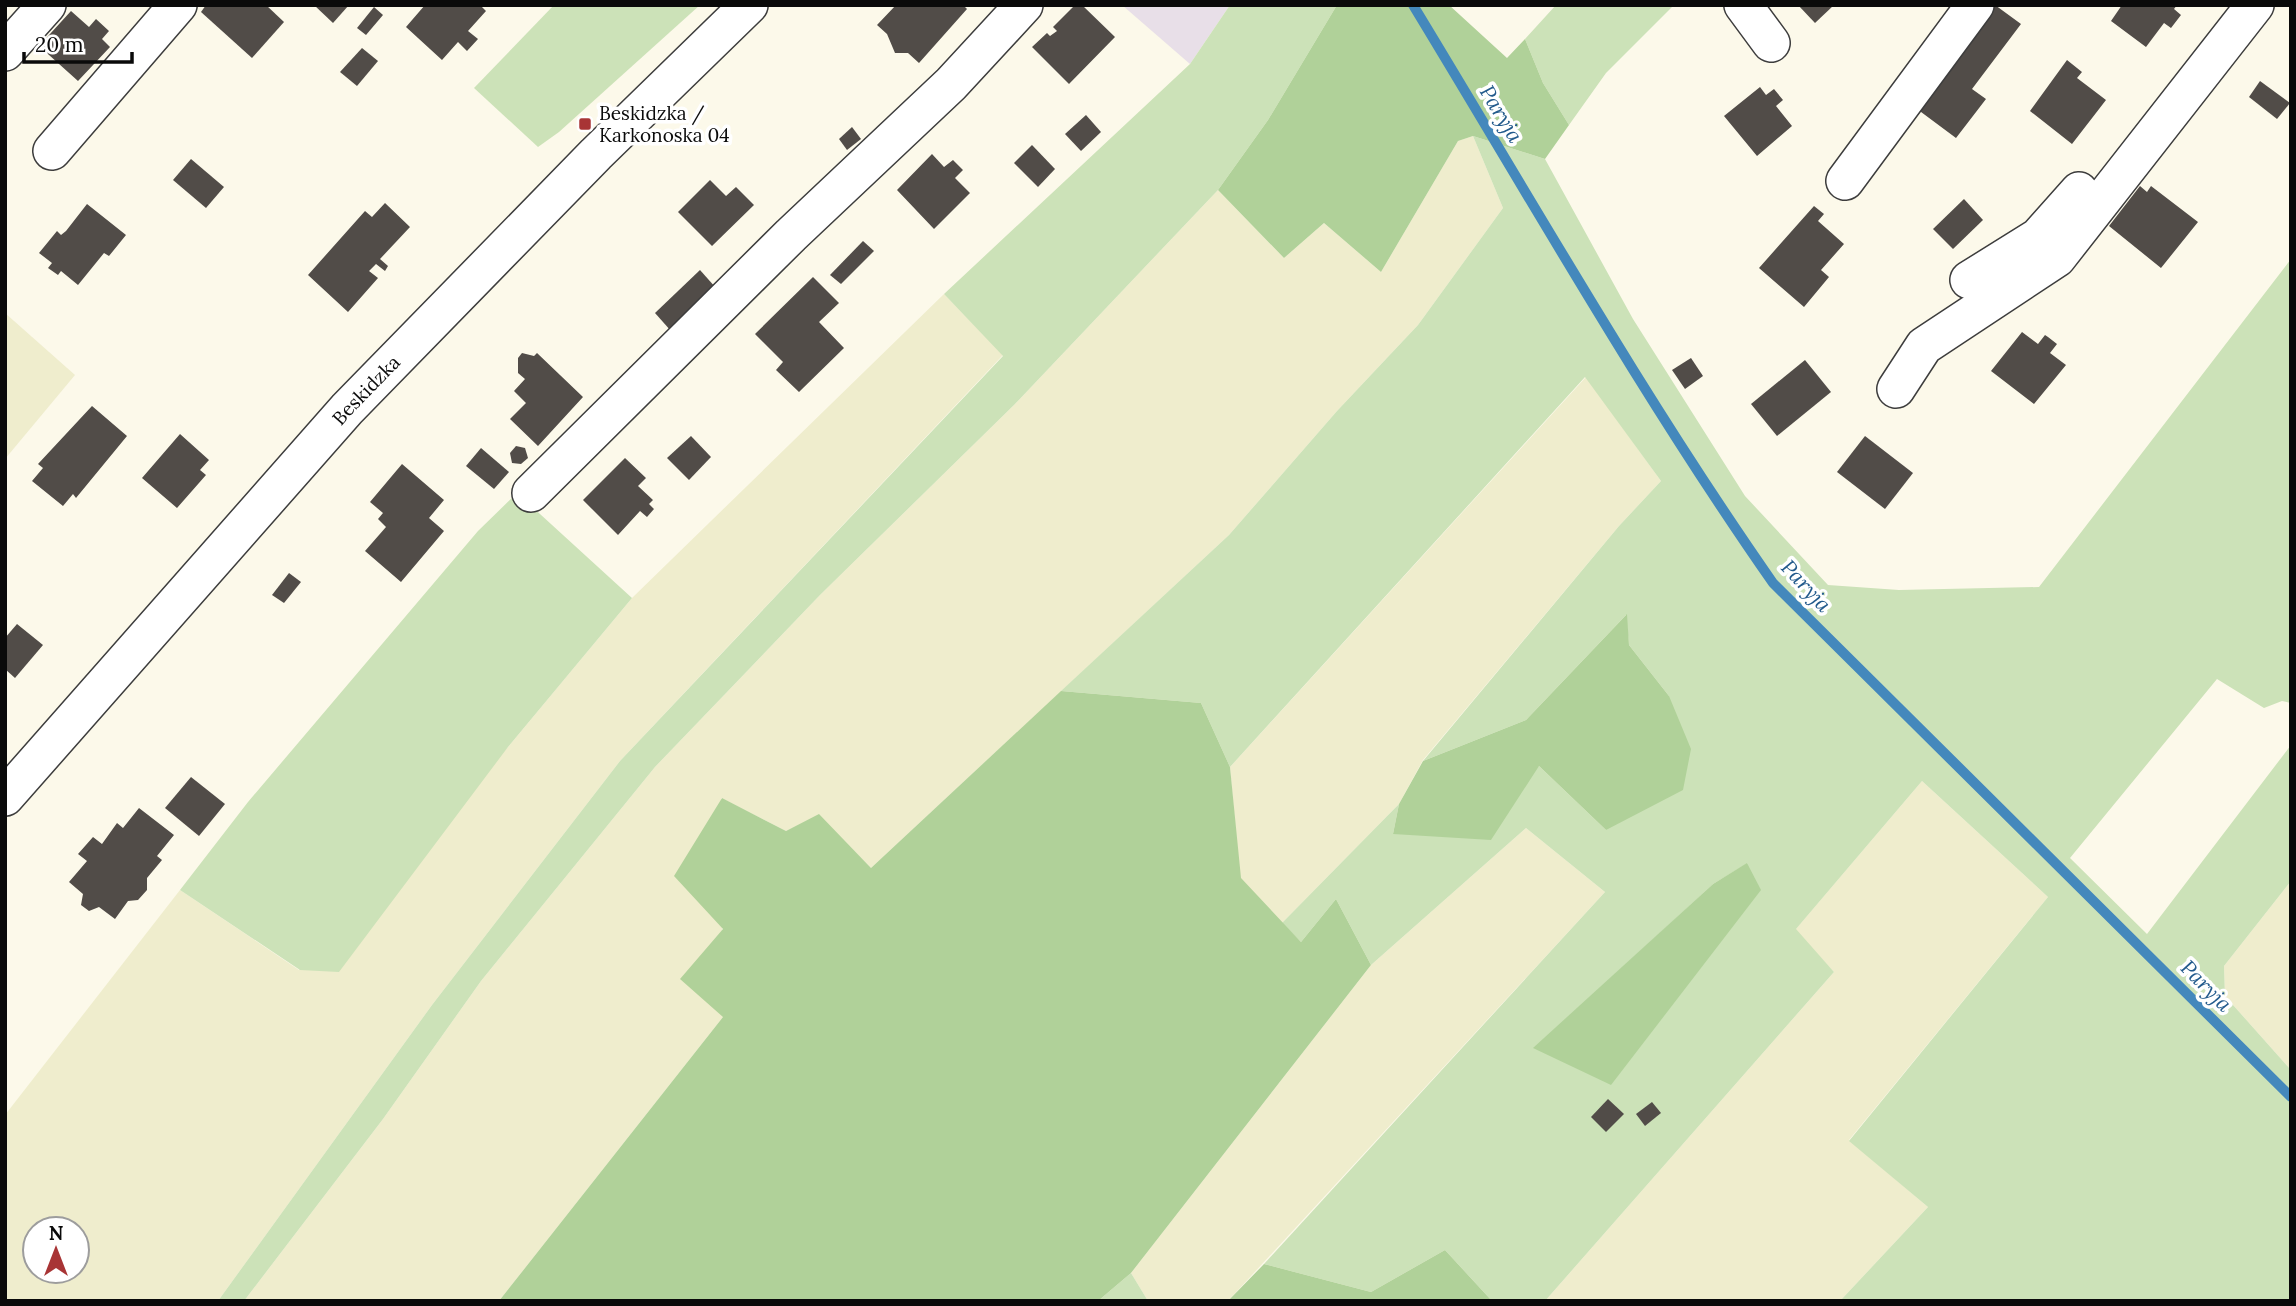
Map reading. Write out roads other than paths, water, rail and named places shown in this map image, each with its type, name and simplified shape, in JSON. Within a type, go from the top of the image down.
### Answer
[{"type":"street","points":[[5,52],[47,5]]},
{"type":"street","points":[[52,151],[178,5]]},
{"type":"street","name":"Beskidzka","points":[[5,797],[347,409],[596,154],[749,5]]},
{"type":"street","points":[[531,493],[902,127],[951,84],[1024,5]]},
{"type":"street","points":[[1742,5],[1771,43]]},
{"type":"street","points":[[1845,181],[1975,5]]},
{"type":"street","points":[[1969,280],[2038,237],[2230,5]]},
{"type":"street","points":[[1896,389],[1924,346],[2057,258],[2255,5]]},
{"type":"waterway","name":"Paryja","points":[[1413,5],[1633,370],[1773,583],[2291,1097]]},
{"type":"place","name":"Beskidzka / Karkonoska 04","points":[[585,124]]}]
